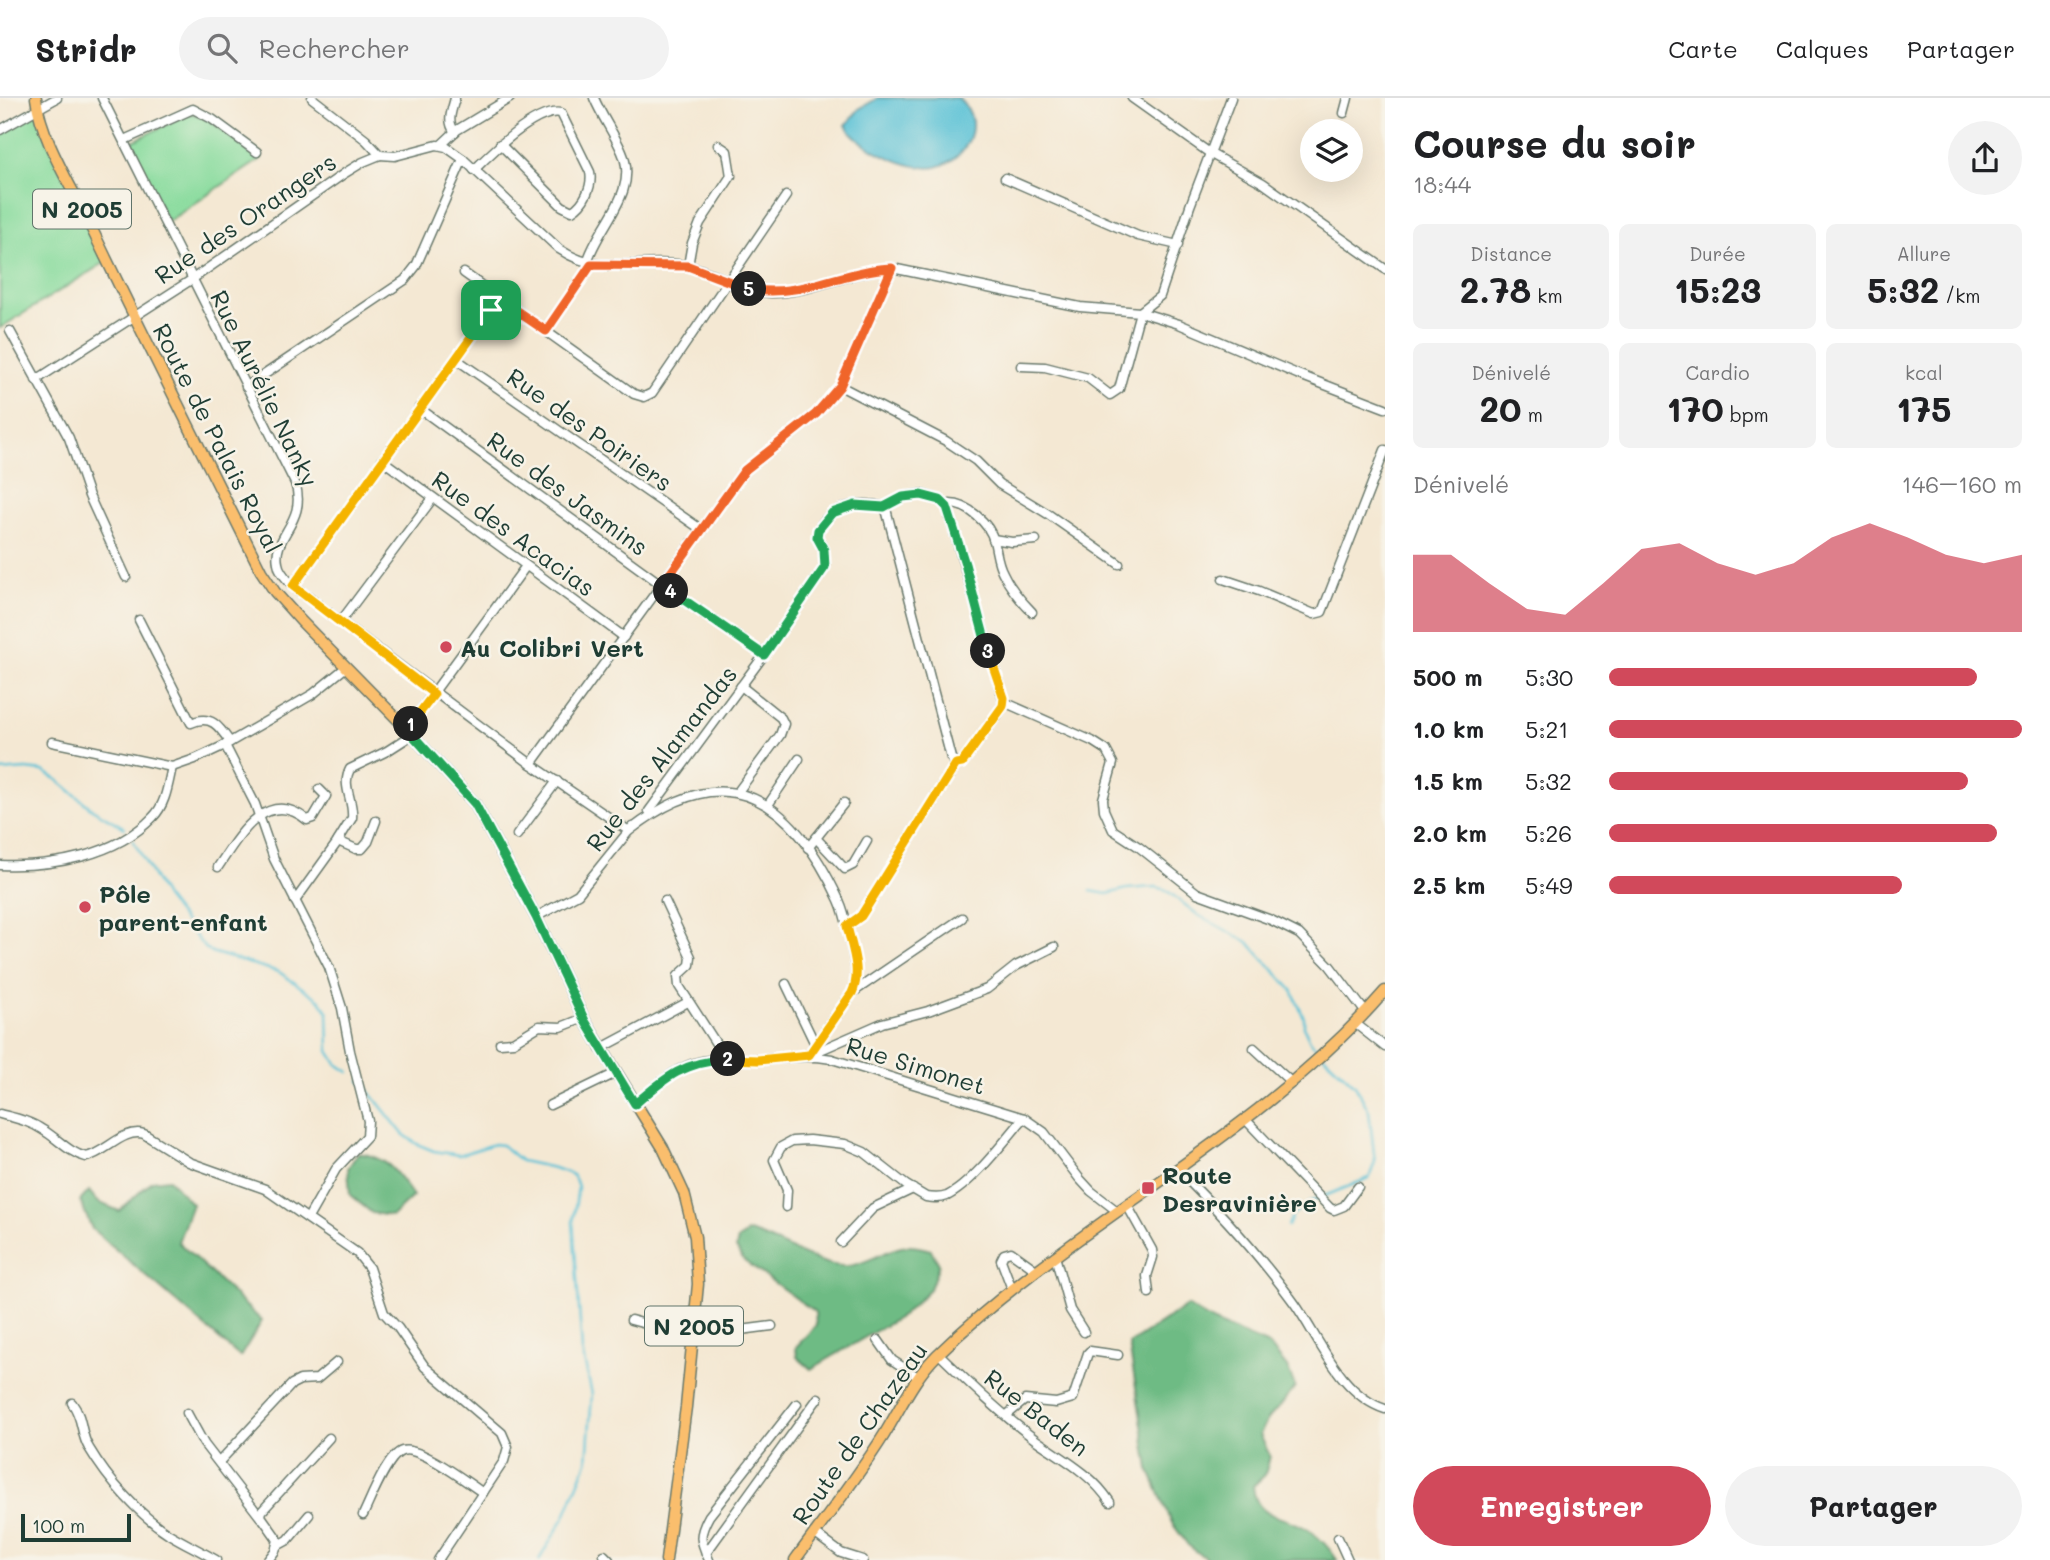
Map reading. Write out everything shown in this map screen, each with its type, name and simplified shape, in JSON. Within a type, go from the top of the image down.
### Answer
[{"type":"main road","name":"Route de Palais Royal","points":[[36,98],[38,110],[60,164],[261,571],[275,592],[475,804],[536,917],[600,1049],[663,1149],[684,1193],[695,1237],[698,1284],[666,1560]]},
{"type":"main road","name":"Route de Chazeau","points":[[795,1560],[885,1434],[918,1377],[939,1354],[1036,1270],[1178,1170],[1292,1083],[1333,1047],[1385,991]]},
{"type":"street","points":[[0,130],[57,98]]},
{"type":"street","name":"Rue Aurélie Nanky","points":[[102,98],[298,492],[299,506],[277,555],[279,567],[293,586],[434,694],[629,831]]},
{"type":"street","points":[[312,98],[366,140],[380,155],[395,156],[441,145],[455,132],[510,98]]},
{"type":"street","points":[[455,98],[449,120],[455,132]]},
{"type":"street","points":[[546,331],[589,264],[590,251],[623,193],[627,175],[623,153],[594,98]]},
{"type":"street","points":[[1132,98],[1211,154],[1263,183],[1385,269]]},
{"type":"street","points":[[1021,366],[1045,367],[1088,378],[1110,395],[1116,393],[1140,312],[1160,296],[1190,206],[1231,98]]},
{"type":"street","points":[[1344,113],[1348,98]]},
{"type":"street","points":[[124,140],[193,109],[212,118],[257,152]]},
{"type":"street","points":[[474,170],[500,144],[518,130],[548,114],[561,113],[592,181],[579,206],[572,211],[562,206],[500,144]]},
{"type":"street","points":[[441,145],[463,159],[559,249],[589,264],[688,266],[727,283],[771,293],[787,292],[874,269],[892,268],[1080,307],[1140,312],[1179,324],[1385,408]]},
{"type":"street","points":[[688,266],[692,243],[700,223],[732,176],[727,151],[718,145]]},
{"type":"street","name":"Rue des Orangers","points":[[36,380],[191,280],[345,173],[380,155]]},
{"type":"street","points":[[246,387],[405,280],[416,266],[463,159]]},
{"type":"street","points":[[1005,178],[1138,236],[1178,245]]},
{"type":"street","points":[[464,273],[634,394],[644,397],[652,393],[786,196]]},
{"type":"street","points":[[531,764],[745,470],[816,414],[840,386],[892,268]]},
{"type":"street","points":[[293,586],[499,299]]},
{"type":"street","points":[[9,331],[69,438],[89,496],[126,577]]},
{"type":"street","name":"Rue des Poiriers","points":[[456,359],[606,466],[702,530]]},
{"type":"street","points":[[840,386],[946,442],[976,461],[999,484],[1048,514],[1119,564]]},
{"type":"street","name":"Rue des Jasmins","points":[[419,408],[662,585],[764,655]]},
{"type":"street","points":[[1223,579],[1314,614],[1322,612],[1385,450]]},
{"type":"street","name":"Rue des Acacias","points":[[382,460],[624,637]]},
{"type":"street","name":"Rue des Alamandas","points":[[536,917],[578,894],[656,802],[764,655],[825,567],[824,550],[817,537],[823,522],[832,513],[855,505],[884,507],[903,497],[921,495],[940,500],[947,507],[956,504],[966,508],[982,522],[993,539]]},
{"type":"street","points":[[341,621],[433,498]]},
{"type":"street","points":[[847,926],[861,916],[953,761],[884,507]]},
{"type":"street","points":[[947,507],[1004,702],[962,763],[953,761]]},
{"type":"street","points":[[1032,612],[1018,598],[1004,575],[997,560],[993,539],[1012,542],[1036,540]]},
{"type":"street","points":[[295,901],[338,841],[353,813],[345,786],[350,769],[399,744],[526,566]]},
{"type":"street","points":[[139,620],[191,723],[206,719],[213,721],[228,743],[259,815],[274,859],[330,967],[342,1008],[369,1129],[363,1142],[336,1169],[308,1218]]},
{"type":"street","points":[[52,742],[172,766],[195,759],[228,743],[313,694],[345,668]]},
{"type":"street","points":[[737,793],[780,736],[784,724],[781,718],[741,686]]},
{"type":"street","points":[[1004,702],[1092,741],[1106,750],[1112,763],[1103,799],[1104,810],[1113,830],[1197,893],[1271,920],[1299,934],[1330,965],[1366,1013]]},
{"type":"street","points":[[768,805],[799,759]]},
{"type":"street","points":[[0,865],[43,864],[69,860],[103,849],[125,838],[154,817],[166,796],[172,766]]},
{"type":"street","points":[[517,835],[557,780]]},
{"type":"street","points":[[218,867],[235,841],[259,815],[275,808],[286,808],[311,820],[326,796],[319,789]]},
{"type":"street","points":[[629,831],[656,810],[672,803],[703,794],[737,793],[761,800],[796,831],[840,901],[857,970],[857,982],[852,993],[809,1055]]},
{"type":"street","points":[[808,848],[844,803]]},
{"type":"street","points":[[338,841],[362,849],[368,842],[376,821]]},
{"type":"street","points":[[816,838],[845,869],[853,865],[867,841]]},
{"type":"street","points":[[665,901],[691,957],[690,965],[680,972],[677,980],[688,1002],[726,1059]]},
{"type":"street","points":[[852,993],[962,918]]},
{"type":"street","points":[[809,1055],[882,1023],[928,1011],[987,989],[1012,968],[1054,947]]},
{"type":"street","points":[[786,984],[815,1045]]},
{"type":"street","points":[[600,1049],[688,1002]]},
{"type":"street","points":[[500,1043],[513,1042],[540,1026],[561,1027],[584,1018]]},
{"type":"street","points":[[1356,1024],[1385,1047]]},
{"type":"street","points":[[1254,1048],[1292,1083]]},
{"type":"street","name":"Rue Simonet","points":[[635,1104],[677,1071],[695,1063],[809,1055],[832,1059],[1024,1118],[1044,1132],[1091,1191],[1117,1211]]},
{"type":"street","points":[[551,1105],[615,1073]]},
{"type":"street","points":[[0,1114],[42,1129],[72,1152],[86,1157],[128,1135],[139,1133],[153,1139],[177,1157],[265,1189],[357,1252],[369,1268],[384,1313],[425,1367],[506,1440],[507,1453],[438,1560]]},
{"type":"street","points":[[786,1207],[787,1190],[774,1160],[781,1147],[792,1141],[845,1144],[864,1152],[926,1197],[938,1198],[947,1196],[982,1166],[1024,1118]]},
{"type":"street","points":[[1246,1120],[1330,1208],[1334,1210],[1344,1206],[1358,1187]]},
{"type":"street","points":[[1178,1170],[1222,1214],[1268,1268],[1352,1388],[1376,1406],[1385,1409]]},
{"type":"street","points":[[841,1242],[873,1208],[913,1189]]},
{"type":"street","points":[[1127,1205],[1152,1250],[1153,1257],[1147,1276],[1149,1293]]},
{"type":"street","points":[[1012,1289],[1001,1260],[1004,1254],[1010,1252],[1036,1270]]},
{"type":"street","points":[[1055,1256],[1070,1310],[1084,1332]]},
{"type":"street","points":[[631,1320],[694,1332],[772,1326]]},
{"type":"street","points":[[878,1340],[892,1360],[918,1377]]},
{"type":"street","points":[[1007,1415],[1025,1400],[1056,1403],[1073,1398],[1090,1351],[1118,1355]]},
{"type":"street","name":"Rue Baden","points":[[939,1354],[974,1388],[1037,1440],[1100,1486],[1110,1502]]},
{"type":"street","points":[[219,1462],[292,1384],[300,1380],[317,1379],[337,1362]]},
{"type":"street","points":[[707,1556],[818,1398]]},
{"type":"street","points":[[72,1404],[80,1416],[88,1448],[134,1506],[170,1534],[216,1560]]},
{"type":"street","points":[[707,1556],[700,1540],[709,1516],[797,1404]]},
{"type":"street","points":[[187,1413],[204,1444],[277,1537],[278,1546]]},
{"type":"street","points":[[263,1520],[261,1516],[266,1505],[329,1438]]},
{"type":"street","points":[[363,1515],[391,1461],[399,1452],[405,1450],[442,1465],[483,1493]]},
{"type":"street","points":[[268,1560],[309,1515]]},
{"type":"street","points":[[814,1533],[841,1553],[863,1560]]},
{"type":"street","points":[[1338,1538],[1348,1560]]},
{"type":"green space","points":[[38,110],[107,261],[0,328],[0,130]]},
{"type":"green space","points":[[190,113],[205,117],[261,159],[167,222],[129,143]]},
{"type":"green space","points":[[358,1153],[385,1162],[397,1173],[413,1196],[392,1216],[372,1213],[350,1195],[348,1168]]},
{"type":"green space","points":[[169,1179],[192,1204],[178,1242],[262,1321],[240,1357],[92,1229],[80,1201],[89,1191],[98,1202],[119,1211],[152,1181]]},
{"type":"green space","points":[[749,1232],[836,1265],[855,1265],[909,1246],[931,1250],[939,1264],[930,1289],[903,1315],[811,1369],[797,1357],[796,1347],[816,1325],[815,1312],[743,1260],[736,1248],[738,1239]]},
{"type":"green space","points":[[1187,1306],[1214,1322],[1269,1345],[1287,1367],[1295,1386],[1267,1421],[1260,1435],[1270,1456],[1265,1475],[1253,1486],[1255,1498],[1266,1512],[1301,1525],[1314,1534],[1337,1560],[1208,1560],[1188,1545],[1172,1523],[1149,1469],[1129,1344]]},
{"type":"water","points":[[878,98],[958,98],[967,107],[971,118],[970,139],[957,156],[936,167],[913,166],[886,156],[861,142],[846,125],[859,109]]},
{"type":"waterway","points":[[0,771],[43,771],[92,809],[125,828]]},
{"type":"waterway","points":[[133,840],[165,897],[204,947],[211,952],[279,972],[320,1000],[328,1012],[329,1051],[337,1064],[349,1072]]},
{"type":"waterway","points":[[1091,891],[1107,894],[1127,889],[1156,887],[1166,890],[1198,915],[1248,942],[1292,990],[1304,1018],[1304,1028],[1319,1051]]},
{"type":"waterway","points":[[1288,1226],[1292,1216],[1310,1202],[1369,1178],[1375,1162],[1369,1111],[1355,1085],[1324,1056]]},
{"type":"waterway","points":[[360,1080],[403,1134],[417,1144],[434,1151],[459,1155],[494,1144],[502,1145],[521,1161],[554,1168],[573,1175],[576,1181],[578,1187],[573,1222],[582,1351],[592,1394],[587,1462],[565,1516],[539,1560]]},
{"type":"place","name":"Au Colibri Vert","points":[[446,647]]},
{"type":"place","name":"Pôle parent-enfant","points":[[85,907]]},
{"type":"place","name":"Route Desravinière","points":[[1148,1188]]},
{"type":"route","points":[[676,264],[702,271],[727,283],[771,293],[787,292],[874,269],[892,268],[840,386],[816,414],[745,470],[662,585],[764,655],[825,567],[824,550],[817,537],[823,522],[832,513],[855,505],[884,507],[903,497],[932,496],[947,507],[965,564],[985,643],[1004,698],[1003,706],[962,763],[956,764],[861,916],[847,926],[857,970],[857,982],[809,1055],[695,1063],[677,1071],[635,1104],[585,1021],[536,917],[475,804],[407,729],[434,694],[293,586],[491,310],[499,299],[546,331],[591,265],[676,264]]}]
